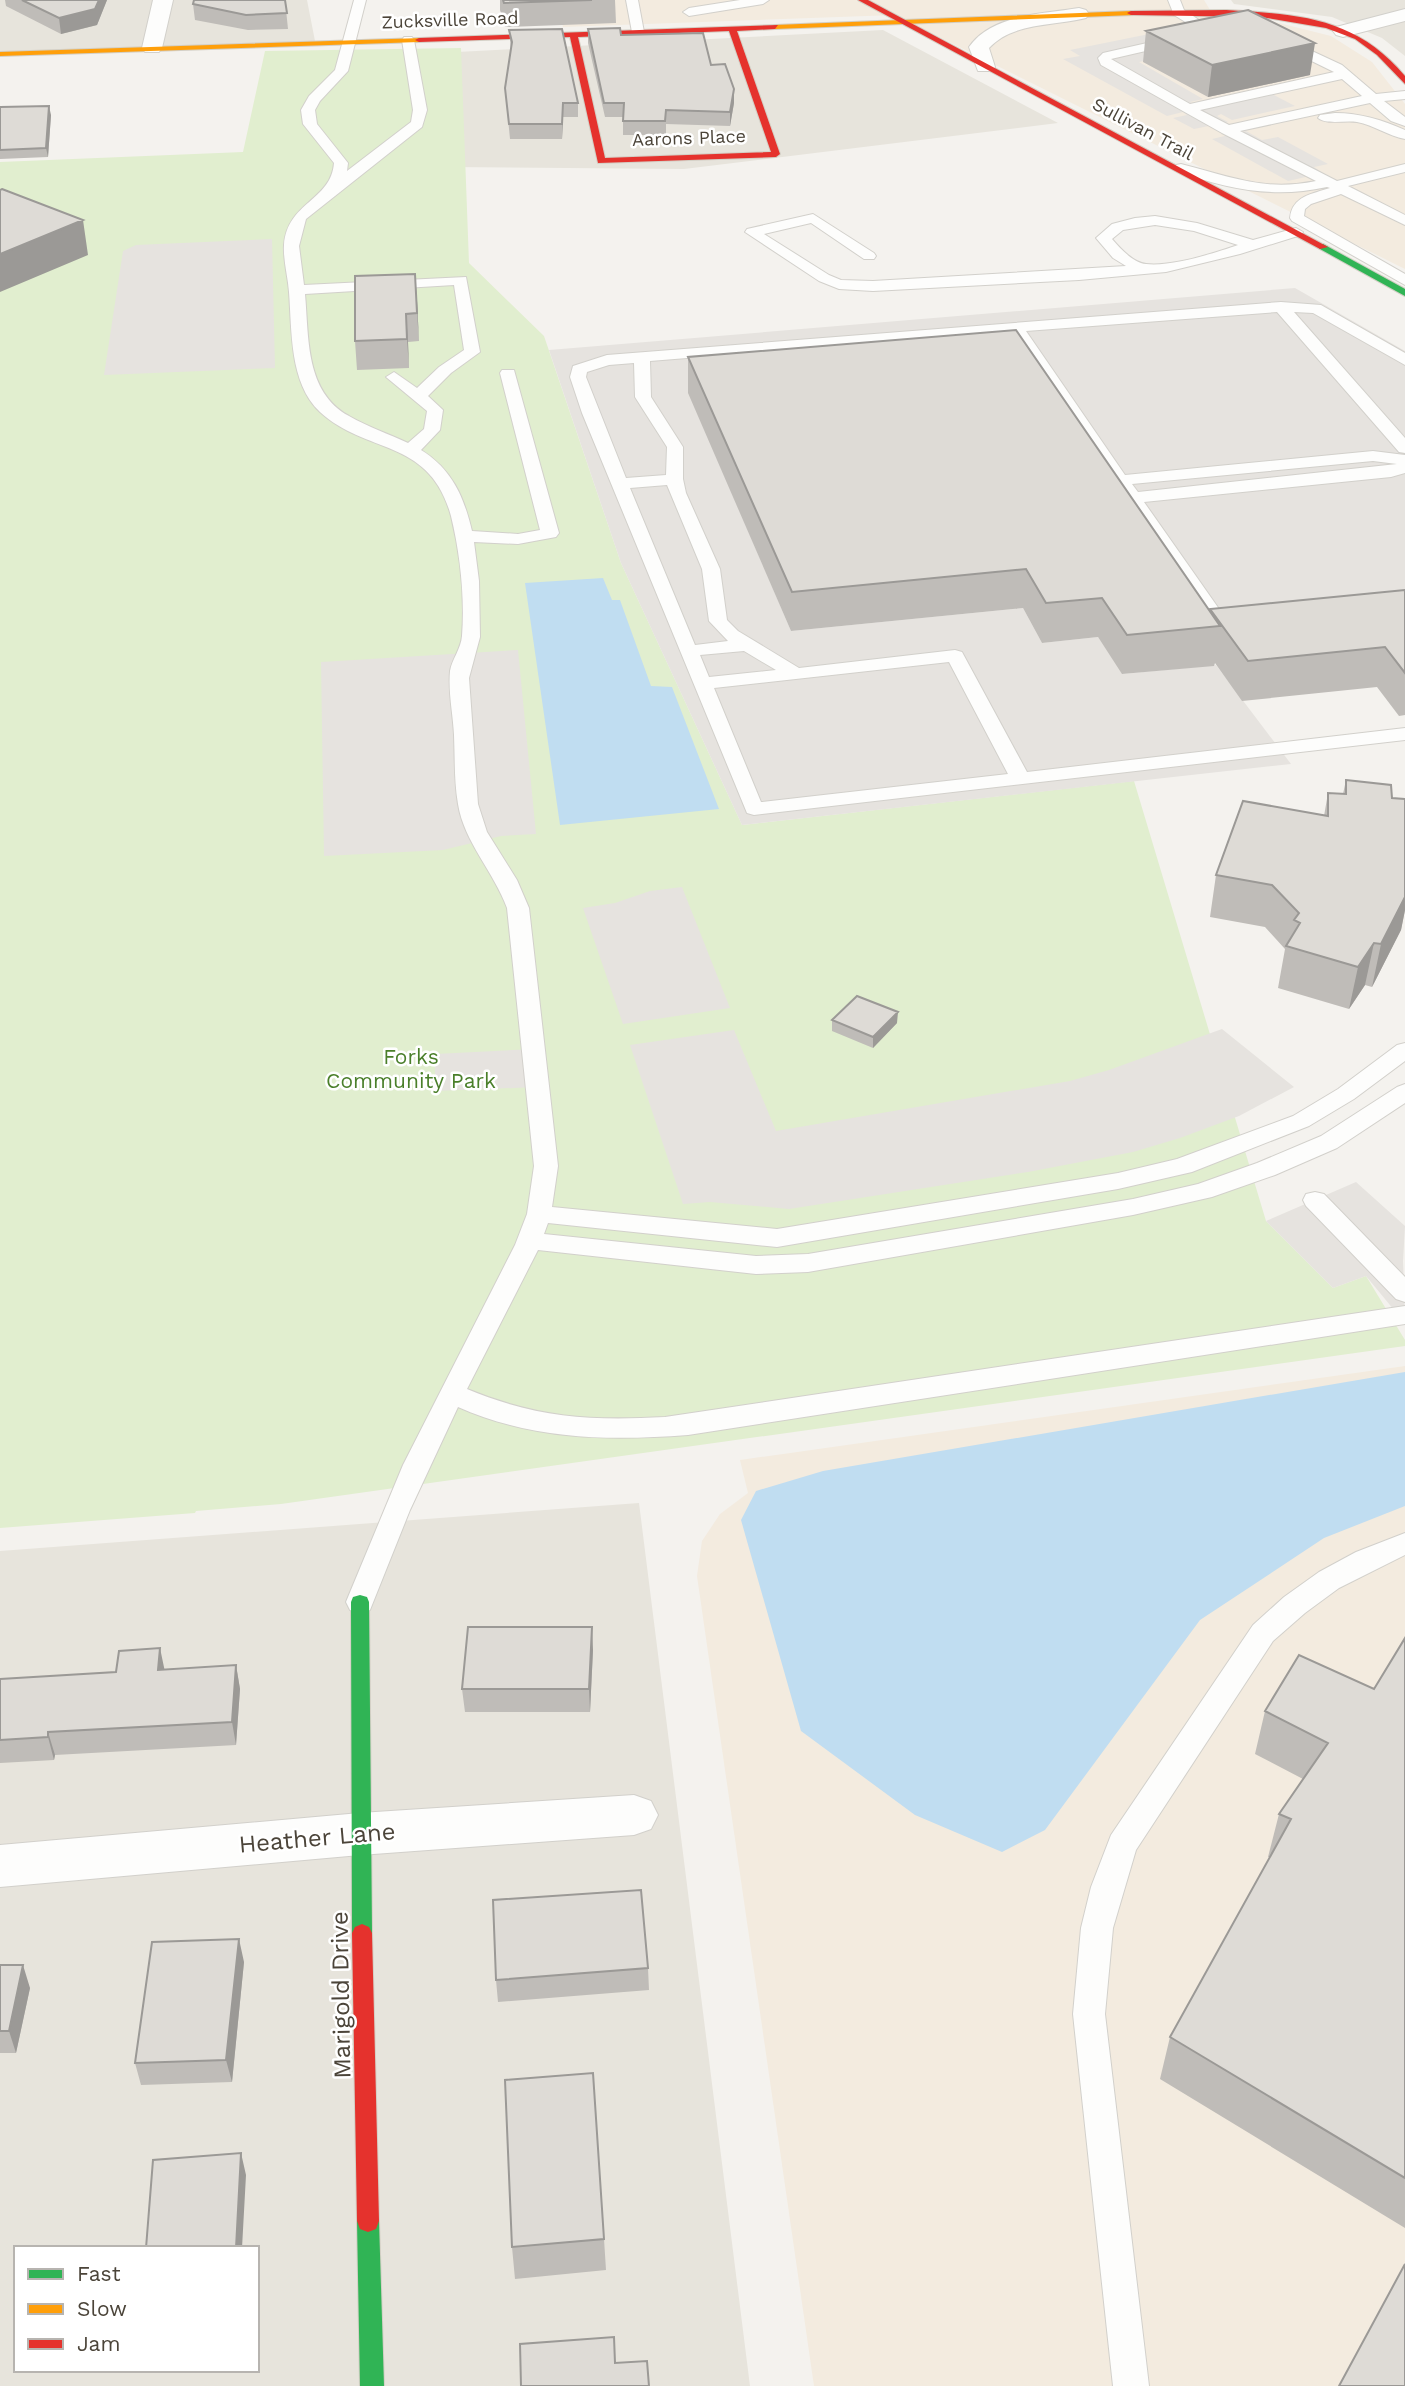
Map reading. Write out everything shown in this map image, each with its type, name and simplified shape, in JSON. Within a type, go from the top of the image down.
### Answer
[{"type":"street","points":[[152,48],[163,0]]},
{"type":"street","name":"Sullivan Trail","points":[[862,0],[1405,293]]},
{"type":"street","name":"Zucksville Road","points":[[0,54],[732,29],[1079,14],[1176,6],[1288,17],[1343,31],[1379,51],[1405,81]]},
{"type":"street","points":[[985,67],[979,47],[988,36],[1012,27],[1079,14]]},
{"type":"street","points":[[1343,31],[1405,15]]},
{"type":"street","name":"Aarons Place","points":[[574,35],[601,161],[776,154],[732,29]]},
{"type":"street","name":"Marigold Drive","points":[[360,1602],[360,1834],[372,2386]]},
{"type":"street","name":"Heather Lane","points":[[0,1866],[360,1834],[634,1815]]},
{"type":"lane","points":[[334,186],[340,176],[341,163],[310,124],[308,110],[314,99],[341,71],[360,0]]},
{"type":"lane","points":[[632,0],[638,32]]},
{"type":"lane","points":[[695,30],[688,6],[763,0]]},
{"type":"lane","points":[[1176,6],[1216,32],[1104,58],[1227,130],[1405,221]]},
{"type":"lane","points":[[1267,34],[1349,77],[1396,118],[1405,122]]},
{"type":"lane","points":[[360,1602],[382,1539],[451,1393],[530,1241],[545,1184],[545,1151],[521,926],[511,887],[480,841],[468,806],[460,673],[471,635],[463,536],[448,485],[427,462],[411,450],[332,412],[316,398],[309,379],[296,290],[292,252],[293,229],[302,214],[334,186],[417,124],[420,110],[408,40]]},
{"type":"lane","points":[[1193,111],[1349,77]]},
{"type":"lane","points":[[1227,130],[1375,98],[1405,95]]},
{"type":"lane","points":[[1242,137],[1331,117],[1377,122],[1405,136]]},
{"type":"lane","points":[[1159,160],[1229,186],[1258,191],[1336,185],[1405,168]]},
{"type":"lane","points":[[1336,185],[1306,201],[1298,208],[1297,218],[1405,280]]},
{"type":"lane","points":[[869,256],[813,218],[752,232],[824,278],[839,284],[873,286],[968,282],[1166,267],[1296,232]]},
{"type":"lane","points":[[1141,269],[1118,255],[1103,238],[1111,230],[1146,222],[1195,225],[1252,246]]},
{"type":"lane","points":[[296,290],[461,280],[472,352],[445,370],[417,397]]},
{"type":"lane","points":[[1281,307],[1397,429],[1405,448]]},
{"type":"lane","points":[[1405,360],[1317,308],[1281,307],[590,363],[579,369],[578,377],[619,484],[754,809],[1405,734]]},
{"type":"lane","points":[[1014,327],[1217,620],[1227,628],[1248,631]]},
{"type":"lane","points":[[642,358],[643,397],[675,447],[674,479],[677,494],[699,537],[712,574],[718,621],[731,635],[794,673]]},
{"type":"lane","points":[[463,536],[505,539],[537,537],[550,533],[508,373]]},
{"type":"lane","points":[[394,377],[435,410],[432,430],[411,450]]},
{"type":"lane","points":[[1122,480],[1373,456],[1405,460]]},
{"type":"lane","points":[[1134,498],[1391,472],[1405,467]]},
{"type":"lane","points":[[619,484],[674,479]]},
{"type":"lane","points":[[688,651],[746,645]]},
{"type":"lane","points":[[702,684],[955,656],[1020,778]]},
{"type":"lane","points":[[539,1214],[776,1238],[1118,1181],[1183,1166],[1301,1121],[1346,1094],[1405,1050]]},
{"type":"lane","points":[[530,1241],[756,1265],[808,1263],[1133,1206],[1203,1191],[1266,1169],[1329,1142],[1405,1092]]},
{"type":"lane","points":[[1315,1200],[1405,1293]]},
{"type":"lane","points":[[451,1393],[504,1415],[560,1426],[630,1430],[688,1425],[1405,1315]]},
{"type":"lane","points":[[1131,2386],[1089,2014],[1093,1941],[1108,1879],[1122,1844],[1263,1633],[1285,1611],[1343,1572],[1384,1551],[1405,1544]]},
{"type":"shaded area","points":[[0,0],[307,0],[315,41],[0,53]]},
{"type":"shaded area","points":[[556,0],[1204,0],[1215,18],[1271,21],[1331,36],[1372,62],[1405,104],[1405,269],[895,15],[563,27]]},
{"type":"shaded area","points":[[1231,0],[1405,0],[1405,56],[1382,38],[1332,17],[1234,4]]},
{"type":"shaded area","points":[[883,30],[1058,123],[684,169],[448,167],[438,53]]},
{"type":"shaded area","points":[[1169,30],[1238,42],[1139,62],[1203,99],[1190,102],[1195,105],[1264,90],[1295,106],[1232,120],[1221,114],[1217,116],[1228,122],[1194,129],[1173,118],[1187,115],[1183,112],[1167,116],[1063,59],[1080,56],[1070,50]]},
{"type":"shaded area","points":[[1246,131],[1262,140],[1278,137],[1328,164],[1314,167],[1323,173],[1288,181],[1212,139]]},
{"type":"shaded area","points":[[272,239],[275,368],[104,375],[123,251],[136,245]]},
{"type":"shaded area","points":[[1295,288],[1405,351],[1405,629],[1203,649],[689,393],[791,631],[1023,608],[1042,643],[1098,637],[1123,674],[1216,665],[1291,764],[742,825],[621,563],[549,350]]},
{"type":"shaded area","points":[[518,650],[536,834],[501,836],[443,850],[324,856],[321,662]]},
{"type":"shaded area","points":[[682,887],[730,1008],[623,1024],[583,908],[615,903],[650,891]]},
{"type":"shaded area","points":[[1222,1029],[1294,1087],[1239,1116],[1133,1152],[1028,1172],[789,1209],[710,1202],[683,1204],[630,1045],[734,1030],[776,1131],[1070,1081],[1109,1070]]},
{"type":"shaded area","points":[[534,1049],[538,1087],[435,1091],[435,1054]]},
{"type":"shaded area","points":[[1356,1182],[1405,1226],[1405,1315],[1399,1316],[1366,1276],[1333,1288],[1266,1221]]},
{"type":"shaded area","points":[[1405,1366],[1405,2386],[814,2386],[697,1576],[702,1541],[720,1514],[748,1493],[740,1460]]},
{"type":"shaded area","points":[[639,1503],[750,2386],[0,2386],[0,1551]]},
{"type":"green space","name":"Forks Community Park","points":[[461,48],[469,263],[544,336],[621,563],[742,825],[1134,781],[1266,1221],[1333,1288],[1366,1276],[1405,1340],[1405,1346],[281,1504],[0,1528],[0,162],[243,152],[265,51]]},
{"type":"water","points":[[603,578],[612,600],[620,600],[651,686],[672,687],[719,809],[560,825],[525,583]]},
{"type":"water","points":[[1405,1372],[1405,1506],[1324,1538],[1200,1620],[1045,1830],[1002,1852],[915,1815],[801,1731],[741,1520],[756,1491],[823,1471]]},
{"type":"building","points":[[22,0],[99,0],[95,9],[59,18]]},
{"type":"building","points":[[194,0],[285,0],[287,13],[246,15],[193,4]]},
{"type":"building","points":[[503,0],[592,0],[504,3]]},
{"type":"building","points":[[1248,10],[1315,43],[1212,65],[1146,31]]},
{"type":"building","points":[[620,28],[621,35],[703,33],[711,65],[725,64],[734,89],[730,112],[666,110],[665,121],[623,121],[624,103],[604,103],[588,29]]},
{"type":"building","points":[[562,29],[578,103],[563,103],[562,124],[509,124],[505,88],[512,42],[509,30]]},
{"type":"building","points":[[49,106],[46,148],[0,150],[0,107]]},
{"type":"building","points":[[2,189],[83,220],[0,254]]},
{"type":"building","points":[[415,274],[417,313],[406,314],[407,339],[355,341],[355,276]]},
{"type":"building","points":[[1016,330],[1220,626],[1127,635],[1102,598],[1046,603],[1026,569],[792,592],[688,357]]},
{"type":"building","points":[[1405,590],[1405,673],[1385,647],[1248,661],[1210,609]]},
{"type":"building","points":[[1346,780],[1391,785],[1392,798],[1405,799],[1405,897],[1381,944],[1374,943],[1358,967],[1286,946],[1300,923],[1294,920],[1299,913],[1272,885],[1216,875],[1243,801],[1328,816],[1328,793],[1346,794]]},
{"type":"building","points":[[857,996],[898,1012],[873,1037],[832,1020]]},
{"type":"building","points":[[468,1627],[592,1627],[589,1689],[462,1689]]},
{"type":"building","points":[[1405,1638],[1405,2178],[1170,2037],[1291,1819],[1279,1814],[1328,1743],[1265,1711],[1299,1655],[1374,1689]]},
{"type":"building","points":[[160,1648],[158,1670],[236,1665],[232,1722],[48,1732],[48,1737],[0,1740],[0,1679],[116,1672],[119,1651]]},
{"type":"building","points":[[641,1890],[648,1968],[496,1980],[493,1900]]},
{"type":"building","points":[[239,1939],[226,2060],[135,2063],[152,1942]]},
{"type":"building","points":[[0,1965],[23,1965],[9,2031],[0,2031]]},
{"type":"building","points":[[593,2073],[604,2239],[512,2247],[505,2080]]},
{"type":"building","points":[[241,2153],[236,2246],[146,2246],[153,2160]]},
{"type":"building","points":[[1405,2264],[1405,2386],[1339,2386]]},
{"type":"building","points":[[614,2337],[615,2363],[647,2361],[649,2386],[521,2386],[520,2344]]},
{"type":"traffic: fast","points":[[1323,247],[1405,293]]},
{"type":"traffic: fast","points":[[360,1602],[362,1933]]},
{"type":"traffic: fast","points":[[368,2221],[372,2386]]},
{"type":"traffic: slow","points":[[775,27],[1131,13]]},
{"type":"traffic: slow","points":[[0,54],[419,40]]},
{"type":"traffic: jam","points":[[862,0],[1323,247]]},
{"type":"traffic: jam","points":[[1131,13],[1261,14],[1329,26],[1357,37],[1380,53],[1405,81]]},
{"type":"traffic: jam","points":[[419,40],[775,27]]},
{"type":"traffic: jam","points":[[574,35],[601,161],[776,154],[732,29]]},
{"type":"traffic: jam","points":[[362,1933],[368,2221]]}]
